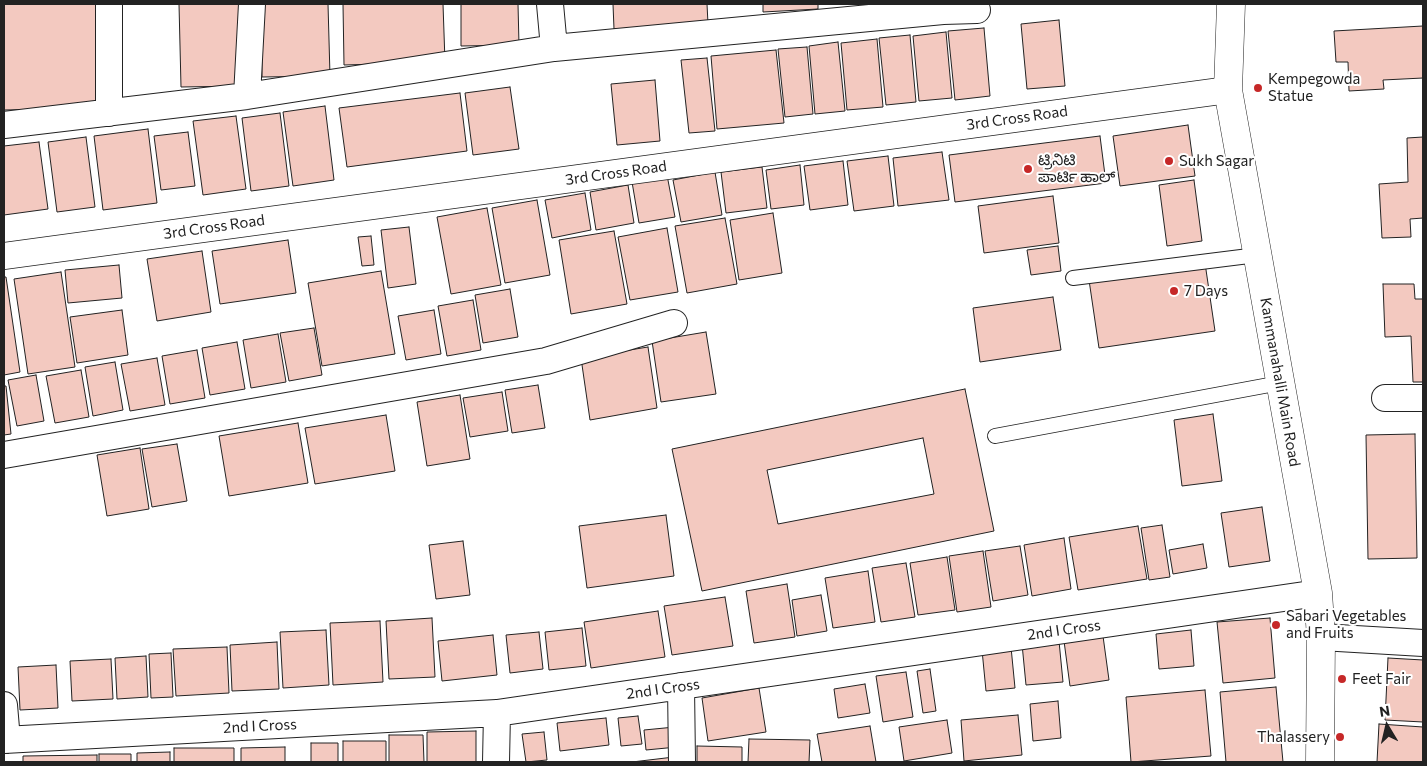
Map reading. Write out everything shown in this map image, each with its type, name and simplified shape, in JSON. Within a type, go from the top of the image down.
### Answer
[{"type":"main road","name":"Kammanahalli Main Road","points":[[1231,4],[1228,90],[1318,593],[1321,637],[1320,762]]},
{"type":"street","points":[[108,113],[109,4]]},
{"type":"street","points":[[247,96],[252,4]]},
{"type":"street","points":[[550,4],[554,48]]},
{"type":"street","points":[[4,125],[247,96],[554,48],[943,8],[978,10]]},
{"type":"street","name":"3rd Cross Road","points":[[4,256],[1228,90]]},
{"type":"street","points":[[4,455],[546,362],[674,323]]},
{"type":"street","points":[[1385,398],[1423,398]]},
{"type":"street","name":"2nd I Cross","points":[[6,740],[497,713],[1318,593]]},
{"type":"street","points":[[1321,637],[1423,643]]},
{"type":"street","points":[[681,686],[682,762]]},
{"type":"street","points":[[4,705],[6,740]]},
{"type":"street","points":[[496,762],[497,713]]},
{"type":"lane","points":[[1073,278],[1257,255]]},
{"type":"lane","points":[[995,436],[1280,384]]},
{"type":"building","points":[[4,4],[99,4],[101,108],[4,110]]},
{"type":"building","points":[[179,4],[240,4],[242,86],[181,87]]},
{"type":"building","points":[[261,4],[328,4],[330,76],[262,77]]},
{"type":"building","points":[[343,4],[443,4],[445,62],[344,65]]},
{"type":"building","points":[[461,4],[518,4],[519,45],[461,46]]},
{"type":"building","points":[[613,4],[707,4],[708,24],[614,29]]},
{"type":"building","points":[[763,4],[818,4],[818,9],[763,12]]},
{"type":"building","points":[[1059,20],[1065,86],[1027,89],[1021,24]]},
{"type":"building","points":[[1423,26],[1423,78],[1383,80],[1384,89],[1349,91],[1348,62],[1336,62],[1334,31]]},
{"type":"building","points":[[984,28],[990,96],[955,100],[948,31]]},
{"type":"building","points":[[946,32],[952,98],[919,101],[913,36]]},
{"type":"building","points":[[910,35],[916,102],[886,105],[879,38]]},
{"type":"building","points":[[877,39],[883,107],[847,110],[841,43]]},
{"type":"building","points":[[838,42],[845,111],[815,114],[809,46]]},
{"type":"building","points":[[807,47],[813,114],[785,117],[778,49]]},
{"type":"building","points":[[776,50],[784,123],[717,129],[711,56]]},
{"type":"building","points":[[707,58],[715,131],[689,133],[681,60]]},
{"type":"building","points":[[655,80],[660,141],[617,145],[611,84]]},
{"type":"building","points":[[510,87],[519,149],[473,155],[465,93]]},
{"type":"building","points":[[460,93],[467,151],[347,167],[339,108]]},
{"type":"building","points":[[325,106],[334,180],[293,186],[283,112]]},
{"type":"building","points":[[280,113],[289,186],[251,191],[242,118]]},
{"type":"building","points":[[236,116],[246,189],[203,195],[193,121]]},
{"type":"building","points":[[1188,125],[1195,176],[1120,186],[1113,136]]},
{"type":"building","points":[[148,129],[157,203],[103,210],[94,136]]},
{"type":"building","points":[[188,132],[195,186],[161,190],[154,136]]},
{"type":"building","points":[[1100,136],[1106,183],[955,202],[949,155]]},
{"type":"building","points":[[86,137],[95,207],[57,212],[48,142]]},
{"type":"building","points":[[1423,137],[1423,218],[1410,219],[1411,237],[1382,238],[1379,184],[1408,182],[1407,138]]},
{"type":"building","points":[[39,142],[48,209],[4,215],[4,146]]},
{"type":"building","points":[[942,152],[949,200],[898,206],[893,158]]},
{"type":"building","points":[[888,156],[894,206],[854,211],[847,161]]},
{"type":"building","points":[[843,161],[848,205],[810,210],[804,166]]},
{"type":"building","points":[[800,165],[804,205],[771,209],[766,170]]},
{"type":"building","points":[[762,167],[767,208],[726,213],[721,172]]},
{"type":"building","points":[[715,172],[722,215],[681,222],[673,180]]},
{"type":"building","points":[[667,175],[675,217],[639,223],[632,182]]},
{"type":"building","points":[[1194,180],[1202,241],[1167,246],[1159,185]]},
{"type":"building","points":[[628,185],[634,223],[596,230],[590,192]]},
{"type":"building","points":[[585,193],[591,230],[552,238],[545,200]]},
{"type":"building","points":[[1053,196],[1059,243],[984,253],[978,206]]},
{"type":"building","points":[[537,200],[550,275],[505,283],[492,208]]},
{"type":"building","points":[[487,208],[501,285],[451,294],[437,217]]},
{"type":"building","points":[[773,213],[782,273],[739,280],[730,220]]},
{"type":"building","points":[[725,218],[737,284],[687,293],[675,226]]},
{"type":"building","points":[[409,227],[416,284],[388,288],[381,230]]},
{"type":"building","points":[[667,228],[678,292],[630,300],[618,237]]},
{"type":"building","points":[[614,231],[627,304],[571,314],[559,240]]},
{"type":"building","points":[[371,236],[374,265],[362,266],[358,237]]},
{"type":"building","points":[[288,240],[296,293],[220,304],[212,251]]},
{"type":"building","points":[[1058,246],[1061,271],[1031,275],[1027,250]]},
{"type":"building","points":[[202,251],[211,312],[157,321],[147,259]]},
{"type":"building","points":[[1205,263],[1215,331],[1099,348],[1089,280]]},
{"type":"building","points":[[119,265],[122,298],[68,303],[65,270]]},
{"type":"building","points":[[381,271],[395,354],[322,366],[308,283]]},
{"type":"building","points":[[61,272],[75,367],[28,374],[14,279]]},
{"type":"building","points":[[4,277],[6,277],[20,372],[4,375]]},
{"type":"building","points":[[1383,284],[1414,284],[1415,299],[1423,299],[1423,382],[1413,382],[1411,336],[1385,337]]},
{"type":"building","points":[[510,289],[518,337],[483,343],[475,295]]},
{"type":"building","points":[[1053,297],[1061,350],[980,362],[973,308]]},
{"type":"building","points":[[473,300],[481,350],[447,356],[438,306]]},
{"type":"building","points":[[122,310],[128,355],[77,363],[70,317]]},
{"type":"building","points":[[434,310],[441,354],[406,360],[398,316]]},
{"type":"building","points":[[314,328],[322,375],[289,381],[280,333]]},
{"type":"building","points":[[706,332],[716,394],[661,402],[652,341]]},
{"type":"building","points":[[278,334],[286,382],[251,388],[243,340]]},
{"type":"building","points":[[237,342],[245,389],[210,395],[202,348]]},
{"type":"building","points":[[648,347],[657,408],[590,420],[581,358]]},
{"type":"building","points":[[197,350],[205,398],[170,404],[162,356]]},
{"type":"building","points":[[157,358],[165,405],[130,411],[121,364]]},
{"type":"building","points":[[115,362],[123,410],[93,416],[85,367]]},
{"type":"building","points":[[81,370],[89,417],[55,423],[46,376]]},
{"type":"building","points":[[36,375],[44,421],[17,426],[8,380]]},
{"type":"building","points":[[538,385],[545,428],[512,433],[505,390]]},
{"type":"building","points":[[4,386],[6,386],[11,434],[4,435]]},
{"type":"building","points":[[965,389],[994,531],[702,591],[672,449]],"holes":[[[923,438],[934,494],[778,524],[767,470]]]},
{"type":"building","points":[[502,392],[508,431],[470,437],[463,398]]},
{"type":"building","points":[[460,395],[470,459],[427,466],[417,402]]},
{"type":"building","points":[[1213,414],[1222,481],[1182,486],[1174,420]]},
{"type":"building","points":[[386,415],[395,471],[315,484],[305,428]]},
{"type":"building","points":[[298,423],[308,483],[229,496],[219,436]]},
{"type":"building","points":[[1415,434],[1417,558],[1368,559],[1366,435]]},
{"type":"building","points":[[177,444],[187,501],[152,507],[142,449]]},
{"type":"building","points":[[140,448],[149,509],[107,516],[97,455]]},
{"type":"building","points":[[1262,507],[1270,561],[1229,567],[1221,513]]},
{"type":"building","points":[[666,515],[674,576],[587,588],[579,526]]},
{"type":"building","points":[[1162,525],[1170,577],[1149,580],[1141,528]]},
{"type":"building","points":[[1138,526],[1147,579],[1078,590],[1069,537]]},
{"type":"building","points":[[1064,538],[1071,589],[1032,596],[1024,545]]},
{"type":"building","points":[[463,541],[470,595],[436,599],[429,545]]},
{"type":"building","points":[[1203,544],[1207,568],[1173,574],[1169,550]]},
{"type":"building","points":[[1020,546],[1028,595],[993,601],[985,551]]},
{"type":"building","points":[[983,551],[991,607],[957,612],[949,556]]},
{"type":"building","points":[[947,557],[955,610],[918,615],[910,563]]},
{"type":"building","points":[[906,563],[915,617],[881,622],[872,568]]},
{"type":"building","points":[[868,571],[875,622],[833,628],[825,578]]},
{"type":"building","points":[[787,584],[795,637],[754,643],[746,591]]},
{"type":"building","points":[[821,595],[827,631],[797,636],[792,600]]},
{"type":"building","points":[[725,597],[733,646],[672,655],[664,606]]},
{"type":"building","points":[[658,611],[665,657],[591,668],[584,622]]},
{"type":"building","points":[[432,618],[435,677],[389,679],[386,621]]},
{"type":"building","points":[[1270,618],[1275,678],[1223,683],[1217,622]]},
{"type":"building","points":[[380,621],[383,682],[333,685],[330,623]]},
{"type":"building","points":[[582,628],[586,666],[549,670],[545,632]]},
{"type":"building","points":[[326,630],[329,685],[283,688],[280,632]]},
{"type":"building","points":[[1191,630],[1194,666],[1159,669],[1156,634]]},
{"type":"building","points":[[539,632],[543,669],[510,673],[506,635]]},
{"type":"building","points":[[493,635],[497,675],[442,681],[438,641]]},
{"type":"building","points":[[1103,636],[1109,680],[1070,686],[1064,641]]},
{"type":"building","points":[[1059,641],[1063,682],[1026,685],[1022,644]]},
{"type":"building","points":[[277,642],[279,689],[232,691],[230,645]]},
{"type":"building","points":[[227,647],[229,693],[176,696],[173,649]]},
{"type":"building","points":[[1011,647],[1015,688],[986,691],[982,650]]},
{"type":"building","points":[[171,653],[173,697],[151,698],[149,654]]},
{"type":"building","points":[[146,656],[148,697],[117,699],[115,658]]},
{"type":"building","points":[[1388,658],[1423,660],[1423,722],[1385,720]]},
{"type":"building","points":[[111,659],[113,699],[72,701],[70,661]]},
{"type":"building","points":[[56,665],[58,708],[20,710],[18,667]]},
{"type":"building","points":[[930,669],[936,711],[923,713],[917,671]]},
{"type":"building","points":[[906,672],[913,717],[883,722],[876,676]]},
{"type":"building","points":[[865,684],[870,713],[838,718],[834,689]]},
{"type":"building","points":[[1276,687],[1283,762],[1226,762],[1220,692]]},
{"type":"building","points":[[759,688],[766,732],[708,741],[702,698]]},
{"type":"building","points":[[1205,690],[1211,756],[1131,762],[1126,697]]},
{"type":"building","points":[[1058,701],[1061,738],[1033,741],[1030,704]]},
{"type":"building","points":[[1018,715],[1022,755],[964,761],[961,720]]},
{"type":"building","points":[[638,716],[642,744],[621,746],[618,718]]},
{"type":"building","points":[[606,718],[609,745],[560,751],[557,723]]},
{"type":"building","points":[[947,720],[952,753],[904,761],[899,727]]},
{"type":"building","points":[[1379,724],[1423,727],[1423,762],[1377,762]]},
{"type":"building","points":[[870,726],[876,762],[822,762],[817,734]]},
{"type":"building","points":[[675,727],[677,747],[646,750],[644,730]]},
{"type":"building","points":[[476,731],[476,762],[427,762],[427,732]]},
{"type":"building","points":[[544,732],[547,760],[526,762],[522,734]]},
{"type":"building","points":[[389,735],[423,735],[424,762],[389,762]]},
{"type":"building","points":[[749,739],[810,740],[809,762],[748,762]]},
{"type":"building","points":[[343,741],[386,741],[386,762],[343,762]]},
{"type":"building","points":[[311,743],[338,743],[338,762],[311,762]]},
{"type":"building","points":[[697,746],[742,747],[742,762],[697,762]]},
{"type":"building","points":[[285,747],[285,762],[241,762],[241,748]]},
{"type":"building","points":[[174,748],[234,748],[234,762],[174,762]]},
{"type":"building","points":[[170,752],[170,762],[137,762],[137,753]]},
{"type":"building","points":[[99,754],[131,754],[131,762],[99,762]]},
{"type":"building","points":[[97,755],[97,762],[23,762],[23,756]]},
{"type":"building","points":[[674,757],[674,762],[632,762]]},
{"type":"place","name":"Kempegowda Statue","points":[[1258,88]]},
{"type":"place","name":"Sukh Sagar","points":[[1169,161]]},
{"type":"place","name":"ಟ್ರಿನಿಟಿ ಪಾರ್ಟಿ ಹಾಲ್","points":[[1028,169]]},
{"type":"place","name":"7 Days","points":[[1174,291]]},
{"type":"place","name":"Sabari Vegetables and Fruits","points":[[1276,625]]},
{"type":"place","name":"Feet Fair","points":[[1342,679]]},
{"type":"place","name":"Thalassery","points":[[1340,737]]}]
